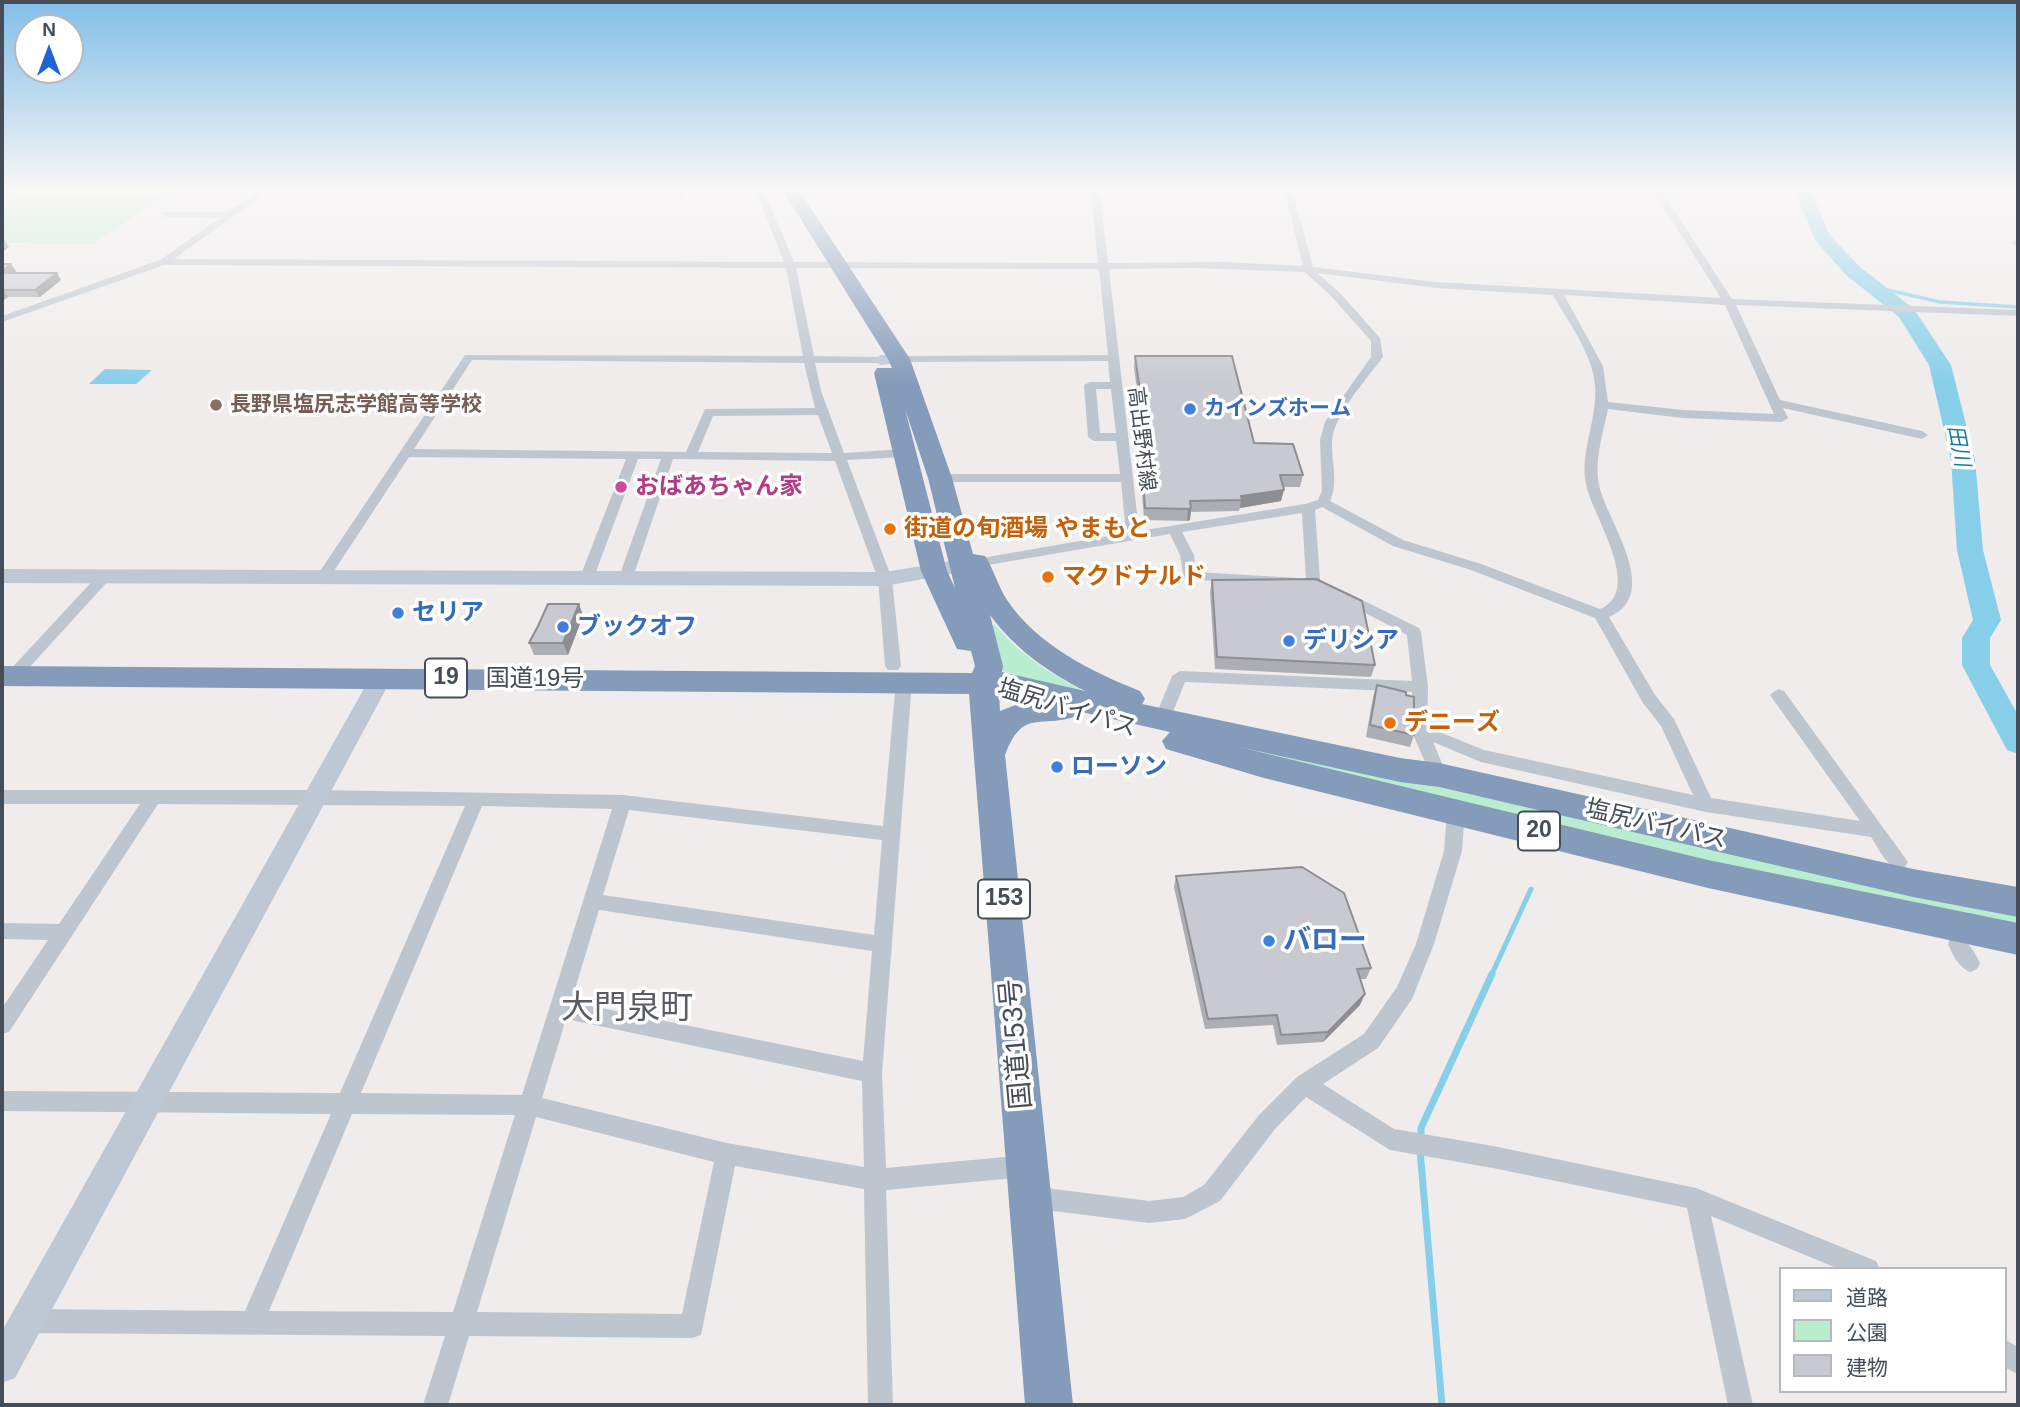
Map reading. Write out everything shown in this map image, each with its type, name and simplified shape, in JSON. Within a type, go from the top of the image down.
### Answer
[{"type":"highway","points":[[831,255],[869,328],[890,359],[932,453],[969,564],[989,666],[983,684]]},
{"type":"highway","points":[[890,359],[905,453],[934,571],[965,635],[973,668],[983,684]]},
{"type":"highway","points":[[969,564],[1003,615],[1025,637],[1052,658],[1097,685],[1129,698],[1424,772]]},
{"type":"highway","points":[[895,676],[947,665],[956,657],[965,635]]},
{"type":"highway","name":"国道19号","points":[[7,676],[895,676],[983,684]]},
{"type":"highway","name":"塩尻バイパス","points":[[983,684],[1005,681],[1400,771],[1424,772],[1873,874],[2018,902]]},
{"type":"highway","name":"塩尻バイパス","points":[[983,684],[1264,766],[1708,874],[2018,939]]},
{"type":"highway","name":"国道153号","points":[[983,684],[1049,1405]]},
{"type":"highway","points":[[990,755],[996,734],[1019,712],[1033,708],[1063,709]]},
{"type":"street","points":[[2,319],[163,262],[173,255]]},
{"type":"street","points":[[787,255],[791,265],[810,370],[838,457],[885,579],[895,676],[891,834],[872,1073],[881,1405]]},
{"type":"street","name":"高出野村線","points":[[1102,255],[1133,536]]},
{"type":"street","points":[[2,576],[885,579],[1308,508],[1323,502],[1328,491],[1326,440],[1331,422],[1377,357],[1376,340],[1336,295],[1309,271],[1305,255]]},
{"type":"street","points":[[1603,405],[1683,414],[1782,418],[1778,403],[1729,302],[1699,255]]},
{"type":"street","points":[[163,262],[1103,266],[1183,263],[1345,273],[1393,282],[1729,302],[2018,313]]},
{"type":"street","points":[[1556,291],[1597,366],[1603,405],[1591,463],[1593,488],[1620,551],[1625,587],[1620,601],[1612,610],[1600,615]]},
{"type":"street","points":[[323,577],[469,357],[1112,358]]},
{"type":"street","points":[[1115,386],[1090,385],[1094,436],[1122,436]]},
{"type":"street","points":[[1778,403],[1922,435]]},
{"type":"street","points":[[690,456],[709,411],[823,411]]},
{"type":"street","points":[[405,453],[838,457],[932,453]]},
{"type":"street","points":[[587,578],[633,456]]},
{"type":"street","points":[[626,578],[668,456]]},
{"type":"street","points":[[911,480],[1126,478]]},
{"type":"street","points":[[1323,502],[1398,542],[1476,567],[1600,615],[1649,699],[1668,723],[1706,805]]},
{"type":"street","points":[[1308,508],[1324,586]]},
{"type":"street","points":[[1174,529],[1187,555],[1189,576],[1324,586],[1414,632],[1424,772]]},
{"type":"street","points":[[7,676],[104,577]]},
{"type":"street","points":[[1167,708],[1180,676],[1420,687]]},
{"type":"street","points":[[2,1365],[381,678]]},
{"type":"street","points":[[1778,695],[1899,862]]},
{"type":"street","points":[[1419,730],[1481,756],[1706,805],[1878,831]]},
{"type":"street","points":[[2,797],[316,797],[623,802],[891,834]]},
{"type":"street","points":[[2,1025],[153,798]]},
{"type":"street","points":[[253,1321],[477,799]]},
{"type":"street","points":[[436,1405],[623,802]]},
{"type":"street","points":[[2,1101],[529,1105],[727,1154],[877,1181],[1029,1182],[1149,1212],[1185,1208],[1212,1193],[1267,1122],[1304,1084],[1371,1041],[1405,993],[1425,944],[1453,851],[1456,811]]},
{"type":"street","points":[[593,901],[881,944]]},
{"type":"street","points":[[2,931],[63,932]]},
{"type":"street","points":[[1957,944],[1970,963]]},
{"type":"street","points":[[559,1009],[872,1073]]},
{"type":"street","points":[[1304,1084],[1390,1139],[1493,1157],[1696,1199],[1863,1267]]},
{"type":"street","points":[[26,1321],[692,1326],[727,1154]]},
{"type":"street","points":[[1696,1199],[1741,1405]]},
{"type":"green space","points":[[995,625],[1029,657],[1054,675],[1095,697],[1094,699],[1003,671],[992,626]]},
{"type":"green space","points":[[1144,725],[2018,913],[2018,929],[1955,918],[1246,754]]},
{"type":"water","points":[[105,369],[152,370],[136,384],[89,384]]},
{"type":"building","points":[[2,264],[11,264],[2,271]]},
{"type":"building","points":[[2,273],[57,273],[35,290],[2,291]]},
{"type":"building","name":"カインズホーム","points":[[1135,356],[1232,356],[1254,443],[1293,444],[1303,475],[1280,475],[1284,490],[1241,496],[1242,500],[1190,501],[1191,508],[1188,509],[1145,508],[1140,439],[1147,439]]},
{"type":"building","name":"デリシア","points":[[1316,579],[1362,601],[1375,665],[1217,657],[1212,580]]},
{"type":"building","points":[[548,604],[579,604],[563,643],[529,643],[538,626]]},
{"type":"building","name":"デニーズ","points":[[1377,685],[1406,692],[1406,695],[1414,697],[1414,735],[1370,725]]},
{"type":"building","name":"バロー","points":[[1302,867],[1344,893],[1371,968],[1357,969],[1365,994],[1328,1032],[1281,1035],[1277,1015],[1208,1019],[1176,876]]},
{"type":"waterway","name":"田川","points":[[1838,255],[1853,271],[1907,313],[1940,365],[1963,460],[1970,550],[1987,620],[1976,638],[1976,665],[2018,742]]},
{"type":"waterway","points":[[1879,288],[1940,302],[2018,307]]},
{"type":"waterway","points":[[1491,976],[1531,889]]},
{"type":"waterway","points":[[1421,1141],[1421,1128],[1492,974]]},
{"type":"waterway","points":[[1420,1150],[1442,1405]]},
{"type":"place","name":"長野県塩尻志学館高等学校","points":[[216,405]]},
{"type":"place","name":"カインズホーム","points":[[1190,409]]},
{"type":"place","name":"おばあちゃん家","points":[[621,487]]},
{"type":"place","name":"街道の旬酒場 やまもと","points":[[890,529]]},
{"type":"place","name":"マクドナルド","points":[[1048,577]]},
{"type":"place","name":"セリア","points":[[398,613]]},
{"type":"place","name":"ブックオフ","points":[[563,627]]},
{"type":"place","name":"デリシア","points":[[1289,641]]},
{"type":"place","name":"デニーズ","points":[[1390,723]]},
{"type":"place","name":"ローソン","points":[[1057,767]]},
{"type":"place","name":"バロー","points":[[1269,941]]},
{"type":"district","name":"大門泉町","points":[[627,1009]]}]
